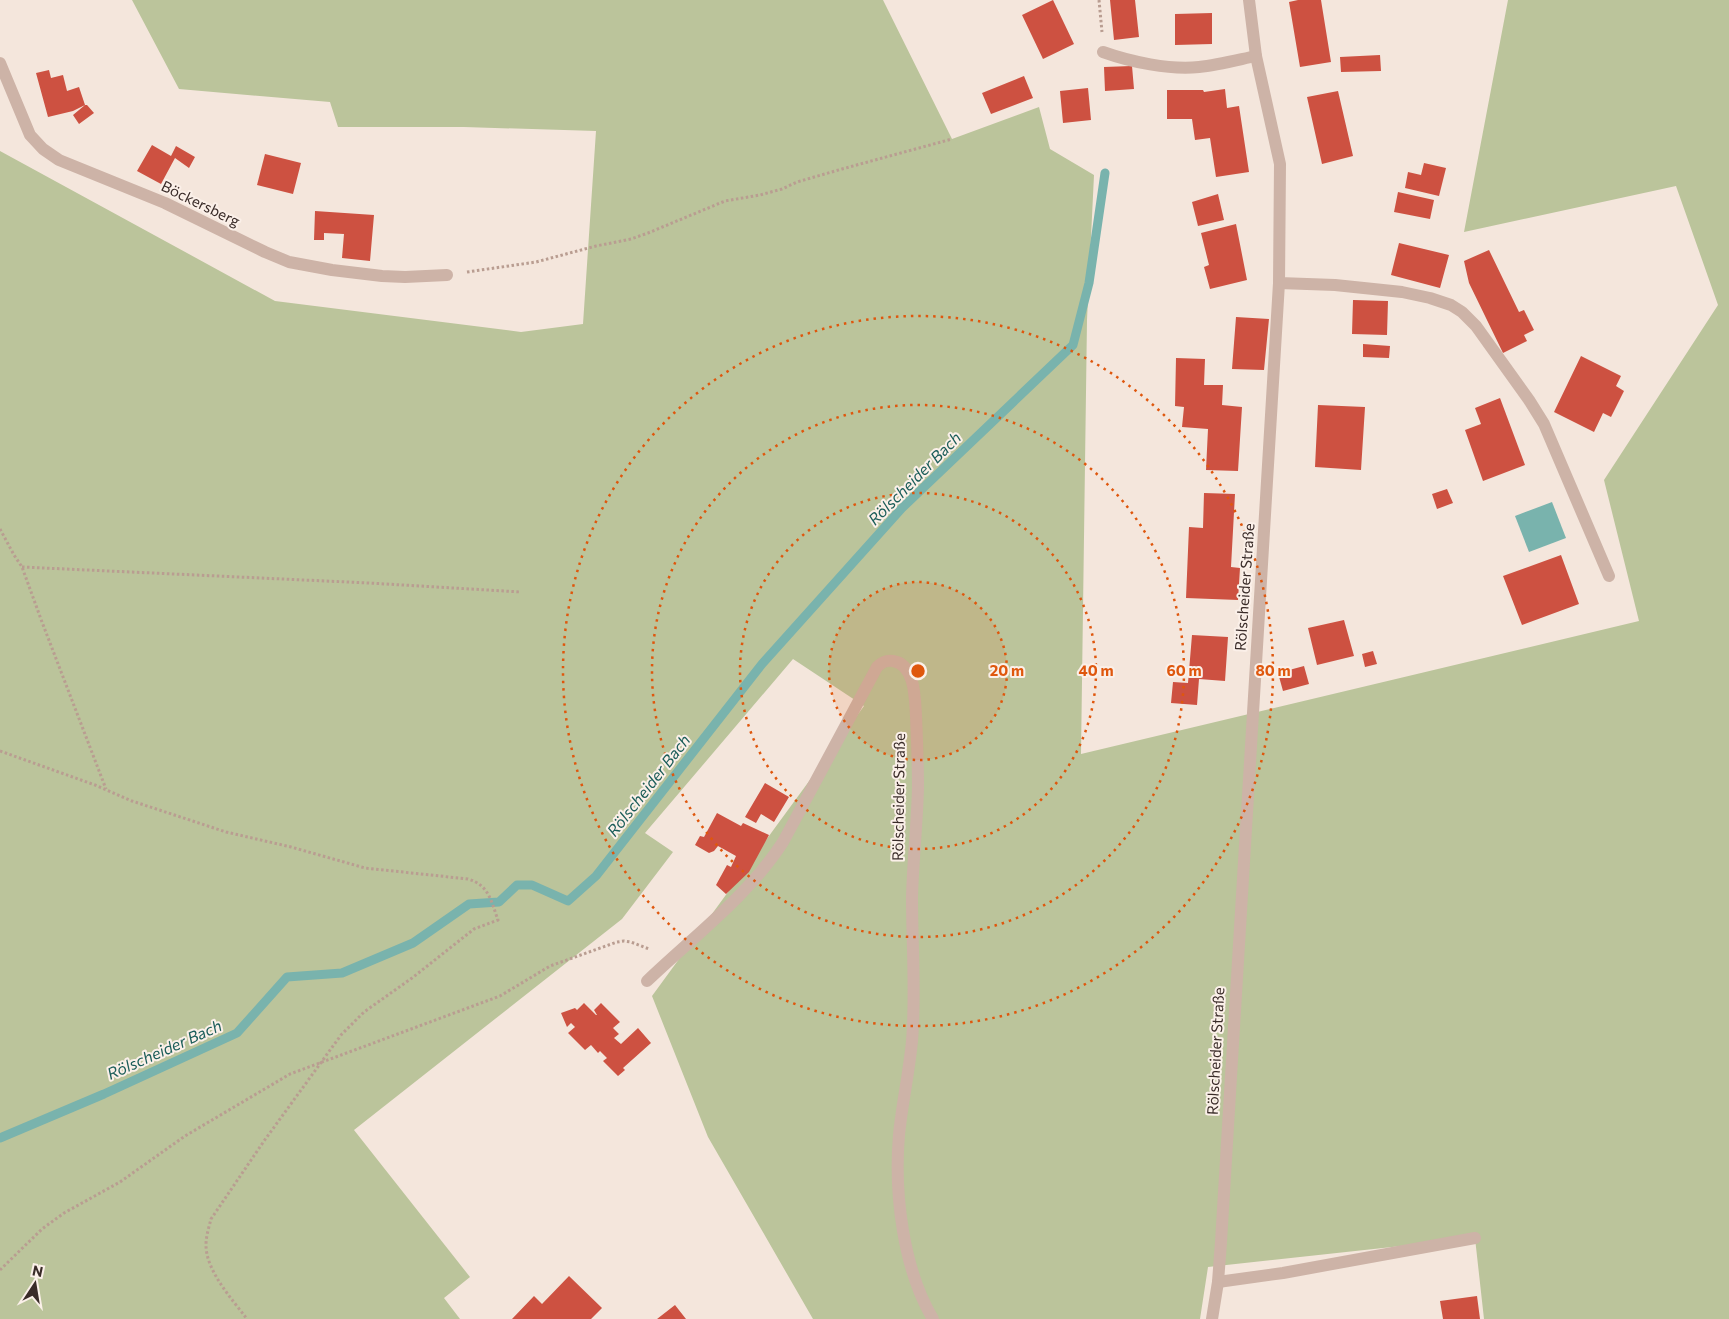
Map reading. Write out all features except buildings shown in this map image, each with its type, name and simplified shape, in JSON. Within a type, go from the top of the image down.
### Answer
[{"type":"street","name":"Rölscheider Straße","points":[[1212,1319],[1218,1282],[1278,283],[1280,164],[1256,56],[1249,0]]},
{"type":"street","points":[[1103,52],[1133,61],[1197,67],[1256,56]]},
{"type":"street","name":"Böckersberg","points":[[0,63],[30,135],[43,149],[59,160],[165,203],[289,262],[332,270],[382,276],[447,275]]},
{"type":"street","points":[[1278,283],[1335,285],[1402,292],[1451,305],[1462,312],[1481,333],[1544,424],[1609,576]]},
{"type":"street","name":"Rölscheider Straße","points":[[648,981],[724,911],[772,859],[877,667],[882,662],[889,660],[898,661],[906,667],[913,688],[916,714],[918,788],[913,878],[912,1042],[899,1138],[899,1177],[901,1215],[908,1259],[918,1289],[933,1319]]},
{"type":"street","points":[[1218,1282],[1283,1273],[1475,1238]]},
{"type":"path","points":[[1099,0],[1103,52]]},
{"type":"path","points":[[447,275],[536,262],[631,239],[725,201],[782,189],[797,182],[952,139]]},
{"type":"path","points":[[0,529],[22,567],[106,790]]},
{"type":"path","points":[[22,567],[522,592]]},
{"type":"path","points":[[0,751],[132,801],[226,832],[365,868],[468,878],[482,884],[488,894],[498,920],[474,929],[412,978],[364,1012],[341,1035],[211,1219],[207,1233],[207,1257],[212,1270],[246,1319]]},
{"type":"path","points":[[0,1270],[42,1229],[64,1213],[120,1182],[185,1136],[290,1074],[500,996],[550,966],[617,942],[631,942],[648,948],[665,964]]},
{"type":"green space","points":[[132,0],[883,0],[952,139],[1039,107],[1050,149],[1094,175],[1087,320],[1081,754],[1639,621],[1604,480],[1718,305],[1676,186],[1464,232],[1508,0],[1729,0],[1729,1319],[1484,1319],[1475,1238],[1208,1267],[1200,1319],[813,1319],[708,1137],[652,996],[864,706],[793,659],[645,833],[673,852],[622,919],[354,1130],[470,1277],[444,1298],[460,1319],[0,1319],[0,151],[275,301],[521,332],[583,324],[596,131],[464,127],[338,127],[330,102],[179,89]]},
{"type":"water","points":[[1552,502],[1566,538],[1529,552],[1515,516]]},
{"type":"waterway","name":"Rölscheider Bach","points":[[0,1138],[104,1094],[237,1033],[287,977],[342,973],[413,943],[469,904],[499,902],[517,885],[532,885],[568,901],[596,876],[762,664],[902,508],[1073,345],[1089,283],[1105,173]]}]
